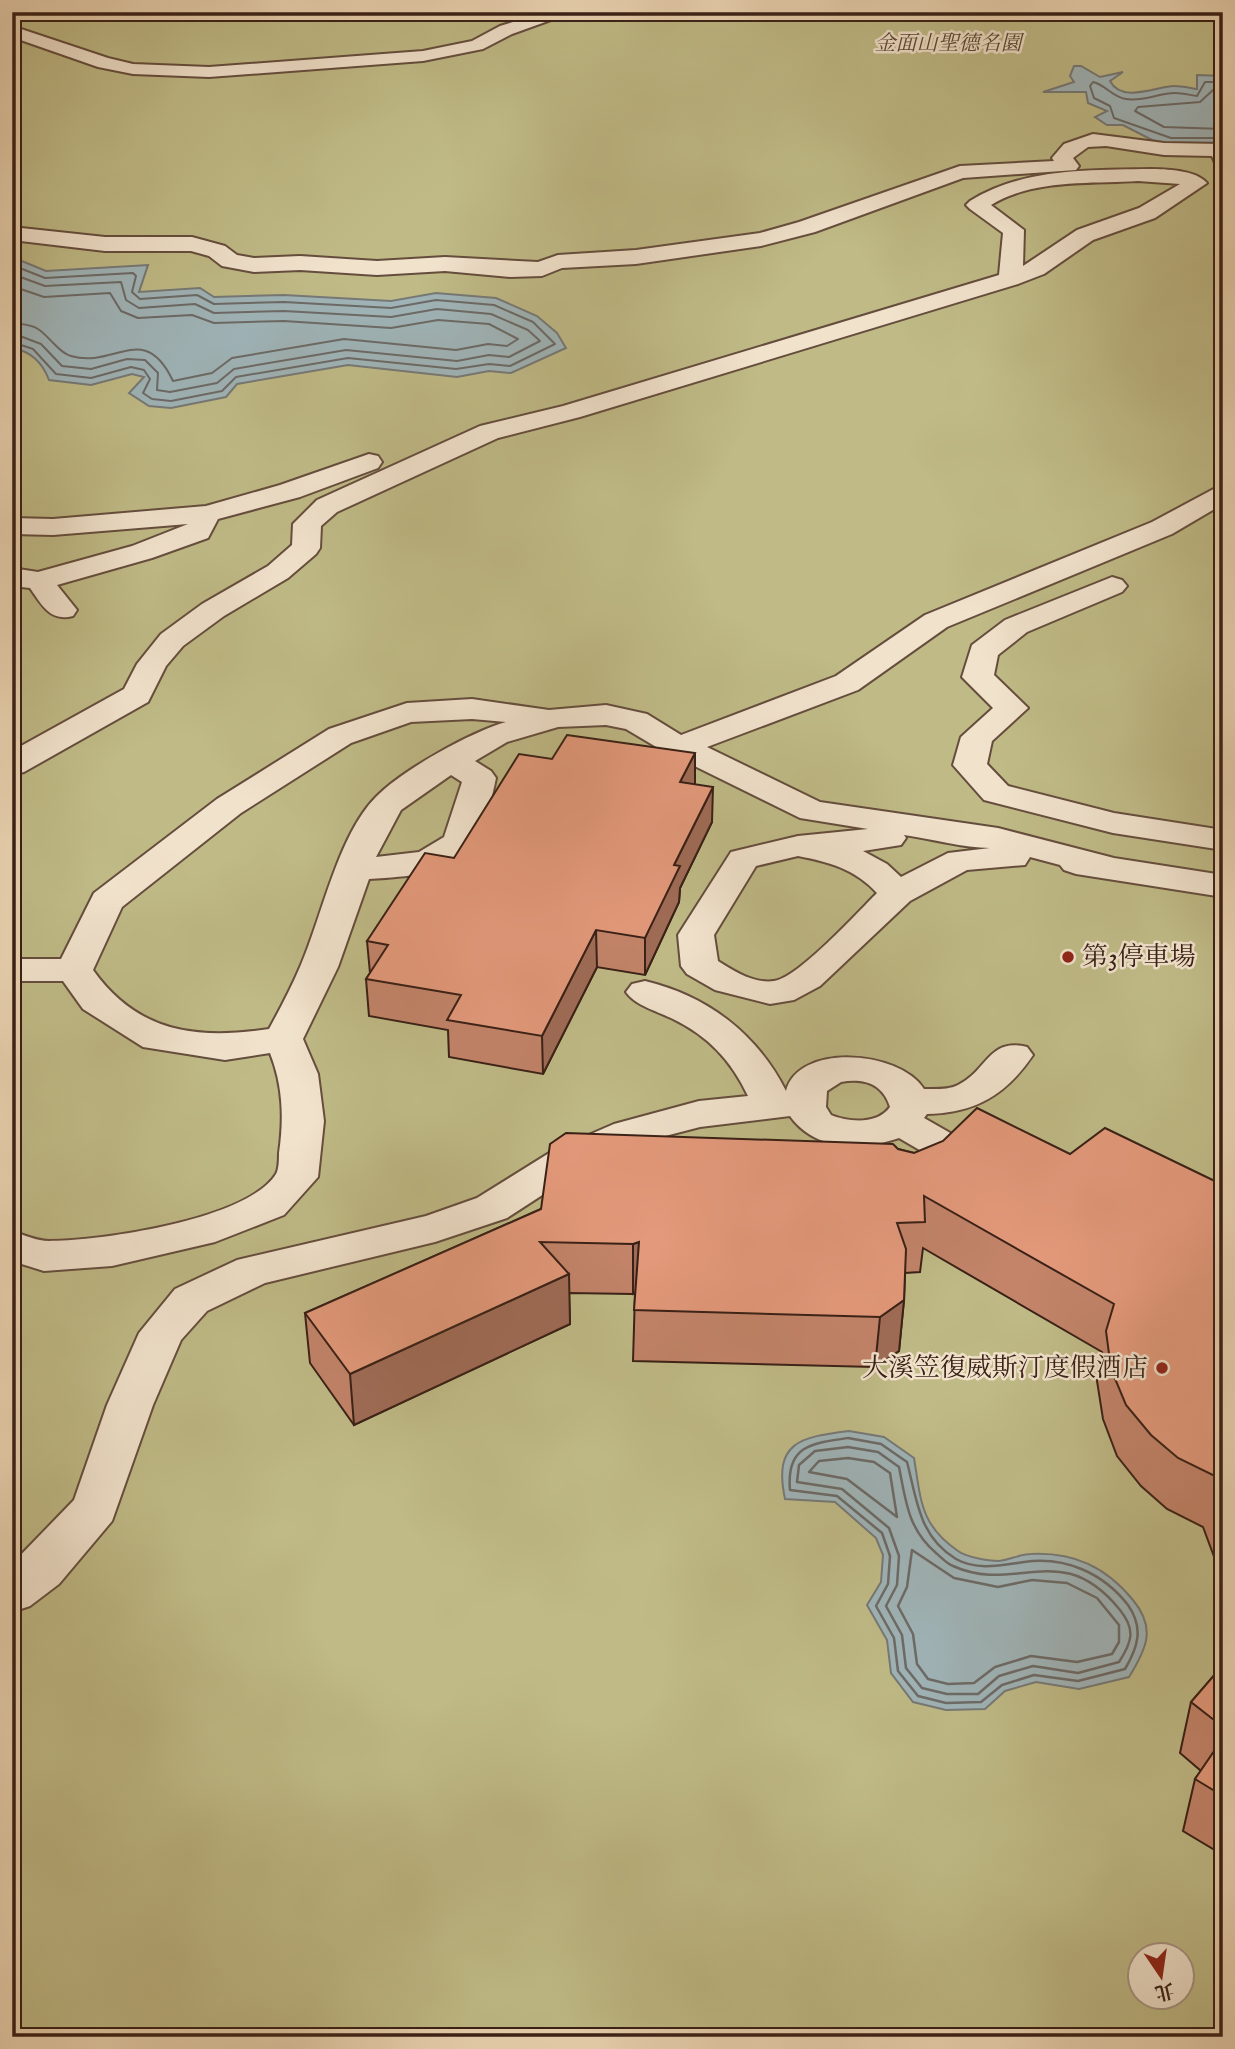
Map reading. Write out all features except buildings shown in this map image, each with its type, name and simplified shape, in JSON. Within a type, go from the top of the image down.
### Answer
[{"type":"street","points":[[12,31],[104,63],[132,69],[209,72],[423,56],[477,45],[506,30],[565,12]]},
{"type":"street","points":[[12,233],[105,244],[192,244],[217,251],[230,261],[254,265],[300,263],[377,268],[445,264],[510,271],[542,269],[558,262],[636,257],[761,239],[807,227],[960,172],[1069,166],[1062,158],[1067,151],[1086,142],[1109,139],[1155,148],[1222,150],[1223,161]]},
{"type":"street","points":[[1010,279],[1016,240],[1013,230],[977,205],[993,193],[1028,181],[1148,173],[1174,175],[1197,183],[1223,182]]},
{"type":"street","points":[[12,526],[53,527],[207,514],[290,491],[403,449],[571,412],[682,376],[1010,279],[1036,269],[1085,236],[1147,213],[1197,183]]},
{"type":"street","points":[[12,765],[137,695],[152,664],[172,640],[213,610],[278,572],[306,548],[307,524],[327,506],[489,432]]},
{"type":"street","points":[[681,746],[847,683],[936,621],[1162,528],[1223,492]]},
{"type":"street","points":[[26,579],[142,552],[198,532],[207,514]]},
{"type":"street","points":[[26,579],[62,610]]},
{"type":"street","points":[[1112,586],[1016,626],[983,652],[978,677],[1012,708],[977,737],[970,765],[996,793],[1113,823],[1223,840]]},
{"type":"street","points":[[74,970],[107,901],[229,806],[340,736],[407,713],[472,709],[556,718],[606,715],[636,720],[681,746],[812,811],[998,838],[1101,865],[1223,886]]},
{"type":"street","points":[[12,1246],[44,1256],[112,1251],[200,1232],[270,1205],[297,1177],[304,1121],[298,1074],[284,1039],[318,967],[364,843],[387,804],[451,761],[496,735],[556,718]]},
{"type":"street","points":[[354,869],[412,864],[443,855],[464,834],[479,778],[451,761]]},
{"type":"street","points":[[998,838],[875,838],[798,846],[743,859],[696,935],[700,966],[732,986],[783,992],[821,968],[897,893],[960,860],[1012,858],[1101,865]]},
{"type":"street","points":[[798,846],[848,856],[878,871],[897,893]]},
{"type":"street","points":[[12,970],[74,970]]},
{"type":"street","points":[[74,970],[96,1001],[157,1039],[225,1048],[284,1039]]},
{"type":"street","points":[[645,992],[700,1016],[732,1038],[788,1103],[838,1132],[873,1134],[905,1112],[975,1094],[990,1083],[1013,1055]]},
{"type":"street","points":[[12,1592],[41,1570],[95,1508],[130,1405],[162,1334],[191,1300],[252,1271],[435,1228],[492,1208],[569,1159],[628,1133],[699,1114],[788,1103],[816,1078],[846,1069],[881,1073],[905,1090],[905,1112],[951,1151],[909,1185]]},
{"type":"green space","name":"金面山聖德名園","points":[[12,12],[1223,12],[1223,2037],[12,2037]]},
{"type":"water","points":[[1074,66],[1081,66],[1100,77],[1123,72],[1110,81],[1116,88],[1131,93],[1174,86],[1197,89],[1197,75],[1223,76],[1223,144],[1177,145],[1152,140],[1123,125],[1107,125],[1095,117],[1107,111],[1088,103],[1086,92],[1043,92],[1074,82],[1070,76]]},
{"type":"water","points":[[12,257],[46,271],[148,265],[139,292],[200,288],[214,297],[284,295],[391,301],[436,293],[496,298],[537,316],[557,333],[566,348],[511,373],[489,371],[457,377],[348,365],[237,384],[226,397],[171,408],[149,406],[129,393],[144,377],[132,374],[91,385],[49,380],[35,359],[12,348]]},
{"type":"water","points":[[849,1431],[884,1437],[914,1458],[921,1499],[929,1521],[945,1541],[962,1553],[999,1561],[1027,1554],[1075,1559],[1100,1570],[1123,1588],[1140,1610],[1147,1629],[1144,1647],[1129,1677],[1079,1689],[1036,1682],[1005,1691],[985,1709],[946,1710],[913,1702],[891,1673],[887,1640],[867,1605],[881,1582],[883,1555],[876,1538],[835,1502],[785,1499],[783,1465],[794,1446],[817,1436]]},
{"type":"place","name":"第3停車場","points":[[1068,957]]},
{"type":"place","name":"大溪笠復威斯汀度假酒店","points":[[1162,1368]]}]
